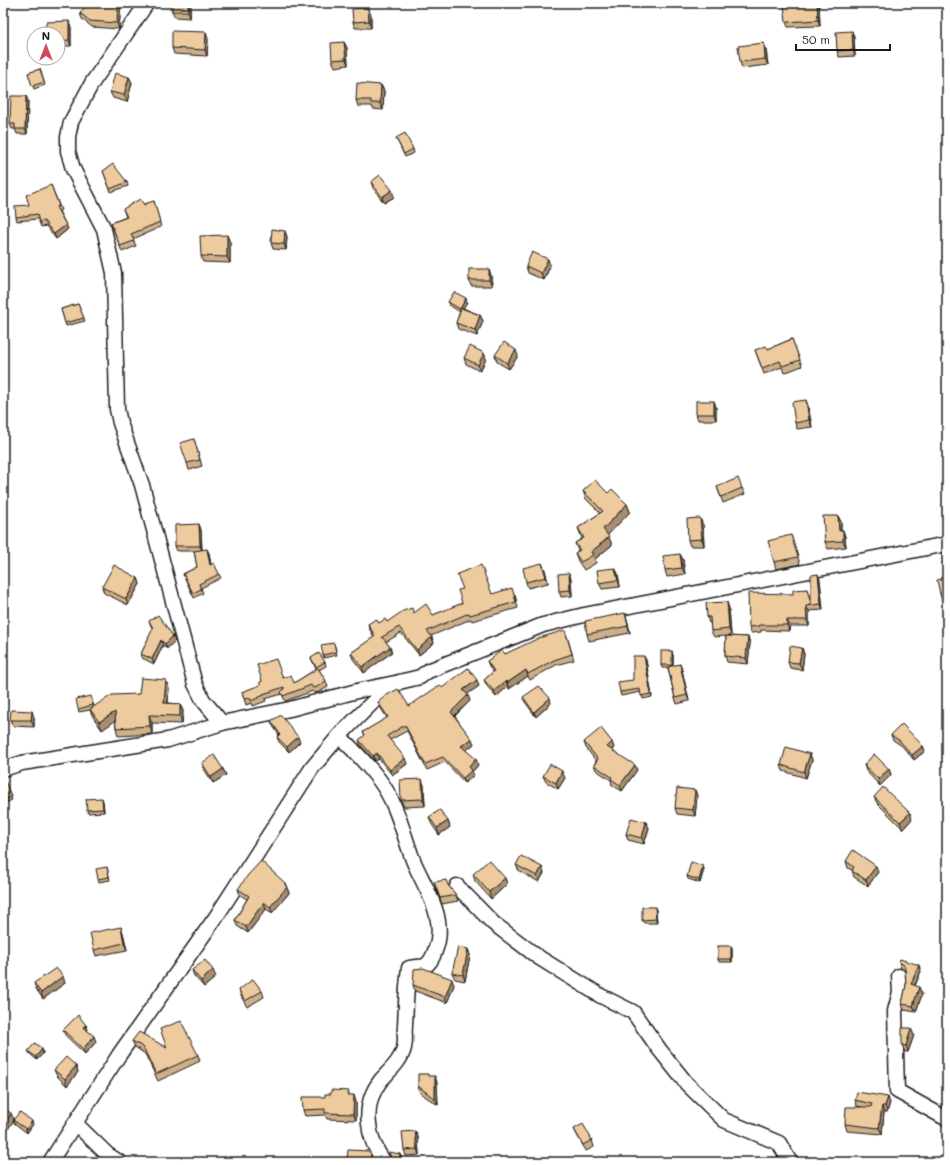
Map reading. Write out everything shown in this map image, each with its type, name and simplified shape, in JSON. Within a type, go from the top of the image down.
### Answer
[{"type":"street","points":[[147,3],[92,83],[71,122],[68,137],[68,151],[73,169],[104,228],[113,268],[117,410],[120,423],[142,485],[195,684],[203,700],[222,723]]},
{"type":"street","points":[[3,769],[30,762],[162,741],[190,735],[222,723],[290,709],[357,690],[420,677],[428,671],[543,625],[584,615],[947,544]]},
{"type":"street","points":[[50,1162],[119,1055],[216,917],[312,768],[339,736],[372,703],[399,682]]},
{"type":"street","points":[[339,736],[372,771],[395,806],[417,868],[433,901],[437,916],[439,942],[433,958],[425,966],[409,968],[406,991],[405,1047],[399,1059],[380,1082],[370,1101],[368,1128],[377,1156],[384,1162]]},
{"type":"street","points":[[457,886],[493,923],[538,957],[601,996],[632,1012],[659,1049],[688,1084],[724,1120],[779,1143],[790,1162]]},
{"type":"street","points":[[899,976],[900,992],[894,1011],[897,1091],[947,1119]]},
{"type":"street","points":[[75,1123],[108,1155],[119,1162]]},
{"type":"building","points":[[88,3],[118,3],[117,23],[90,21],[80,13]]},
{"type":"building","points":[[172,3],[188,3],[188,11],[172,11]]},
{"type":"building","points":[[817,3],[818,20],[786,22],[784,5]]},
{"type":"building","points":[[368,8],[369,21],[353,22],[352,9]]},
{"type":"building","points":[[69,21],[69,40],[66,40],[66,26],[46,26],[46,22]]},
{"type":"building","points":[[172,31],[206,32],[205,50],[172,48]]},
{"type":"building","points":[[852,31],[853,50],[837,51],[836,32]]},
{"type":"building","points":[[344,42],[346,59],[332,60],[331,43]]},
{"type":"building","points":[[764,43],[765,59],[740,62],[738,46]]},
{"type":"building","points":[[40,69],[44,82],[32,86],[28,73]]},
{"type":"building","points":[[115,73],[129,77],[124,95],[110,92]]},
{"type":"building","points":[[357,83],[381,85],[380,103],[371,103],[371,100],[356,100]]},
{"type":"building","points":[[11,96],[26,96],[25,129],[15,129],[15,124],[10,124]]},
{"type":"building","points":[[405,133],[413,149],[404,154],[396,138]]},
{"type":"building","points":[[113,164],[127,182],[110,189],[103,171]]},
{"type":"building","points":[[380,175],[392,190],[382,197],[371,182]]},
{"type":"building","points":[[51,185],[59,206],[56,207],[66,225],[54,234],[44,221],[39,222],[37,214],[16,217],[15,206],[29,205],[26,195]]},
{"type":"building","points":[[140,199],[145,206],[144,204],[154,201],[160,222],[131,234],[134,241],[120,246],[111,223],[127,217],[123,209]]},
{"type":"building","points":[[272,229],[285,231],[284,244],[271,243]]},
{"type":"building","points":[[227,235],[227,257],[201,256],[200,236]]},
{"type":"building","points":[[532,252],[548,259],[541,273],[526,266]]},
{"type":"building","points":[[469,269],[489,269],[489,280],[469,280]]},
{"type":"building","points":[[454,292],[466,298],[460,309],[448,302]]},
{"type":"building","points":[[78,304],[84,318],[65,323],[61,309]]},
{"type":"building","points":[[461,308],[480,315],[475,330],[456,323]]},
{"type":"building","points":[[792,339],[800,360],[782,366],[780,361],[762,368],[755,350],[766,346],[768,349]]},
{"type":"building","points":[[504,342],[516,350],[507,363],[495,355]]},
{"type":"building","points":[[470,346],[484,353],[478,365],[464,358]]},
{"type":"building","points":[[806,400],[809,420],[795,423],[792,402]]},
{"type":"building","points":[[696,401],[714,401],[714,414],[696,414]]},
{"type":"building","points":[[194,439],[200,460],[187,463],[180,443]]},
{"type":"building","points":[[738,478],[742,488],[721,497],[717,487]]},
{"type":"building","points":[[595,480],[608,493],[612,489],[627,504],[603,529],[609,537],[591,552],[593,555],[581,562],[575,553],[580,550],[575,543],[584,538],[578,528],[603,511],[583,491]]},
{"type":"building","points":[[823,516],[838,516],[839,531],[843,530],[843,541],[825,542]]},
{"type":"building","points":[[700,518],[702,539],[688,540],[687,519]]},
{"type":"building","points":[[199,524],[200,546],[175,546],[175,525]]},
{"type":"building","points":[[791,535],[798,557],[774,562],[768,541]]},
{"type":"building","points":[[207,549],[210,565],[214,563],[219,574],[199,584],[201,589],[193,593],[183,574],[197,567],[194,551]]},
{"type":"building","points":[[680,554],[682,568],[665,570],[663,556]]},
{"type":"building","points":[[542,563],[546,577],[526,582],[523,568]]},
{"type":"building","points":[[114,565],[138,578],[126,599],[102,587]]},
{"type":"building","points":[[481,565],[492,594],[512,588],[516,602],[470,615],[469,613],[427,631],[432,637],[417,650],[399,627],[382,637],[390,647],[362,667],[351,653],[375,636],[368,624],[376,619],[379,623],[385,619],[387,622],[403,611],[412,608],[414,613],[426,604],[433,615],[462,603],[458,590],[463,589],[457,574]]},
{"type":"building","points":[[615,568],[618,580],[599,583],[597,570]]},
{"type":"building","points":[[569,573],[570,590],[559,591],[558,574]]},
{"type":"building","points":[[818,574],[821,604],[806,606],[807,620],[787,620],[787,625],[759,625],[749,627],[748,593],[793,594],[793,590],[807,589],[811,604],[811,575]]},
{"type":"building","points":[[947,578],[947,593],[940,594],[937,580]]},
{"type":"building","points":[[727,602],[729,629],[711,631],[710,617],[707,617],[706,603]]},
{"type":"building","points":[[625,613],[628,626],[587,634],[585,621]]},
{"type":"building","points":[[158,615],[173,636],[165,644],[161,640],[152,659],[141,654],[153,628],[149,621]]},
{"type":"building","points":[[565,630],[572,654],[554,660],[528,674],[526,670],[507,683],[506,681],[494,691],[484,680],[494,671],[487,661],[502,650],[505,654],[539,638]]},
{"type":"building","points":[[726,636],[748,637],[746,658],[725,656]]},
{"type":"building","points":[[334,643],[336,652],[323,655],[321,645]]},
{"type":"building","points":[[790,646],[802,648],[799,663],[788,662]]},
{"type":"building","points":[[661,651],[672,651],[672,665],[661,665]]},
{"type":"building","points":[[319,653],[325,662],[316,667],[311,658]]},
{"type":"building","points":[[633,656],[644,656],[651,694],[641,696],[640,689],[620,692],[618,682],[633,680]]},
{"type":"building","points":[[276,659],[283,678],[291,675],[294,683],[318,668],[326,681],[317,687],[313,688],[311,685],[283,696],[281,692],[284,687],[263,694],[264,695],[251,701],[250,698],[244,699],[242,692],[260,685],[260,682],[262,681],[257,665]]},
{"type":"building","points":[[680,664],[687,695],[675,698],[668,667]]},
{"type":"building","points":[[468,668],[477,680],[463,690],[468,695],[451,712],[472,739],[461,746],[476,759],[469,767],[472,770],[463,778],[443,757],[425,764],[405,725],[387,736],[405,758],[390,770],[377,753],[373,756],[359,740],[365,735],[363,732],[388,717],[378,702],[387,695],[398,689],[409,706],[440,685],[442,688]]},
{"type":"building","points":[[141,678],[166,680],[164,703],[180,704],[180,716],[149,715],[150,726],[116,728],[115,712],[99,722],[90,709],[112,695],[139,694]]},
{"type":"building","points":[[539,686],[550,698],[534,712],[523,697]]},
{"type":"building","points":[[91,696],[93,705],[78,709],[76,699]]},
{"type":"building","points":[[11,710],[32,711],[31,720],[10,720]]},
{"type":"building","points":[[281,715],[298,737],[287,747],[277,737],[280,734],[271,721]]},
{"type":"building","points":[[902,724],[923,746],[912,755],[900,741],[891,735]]},
{"type":"building","points":[[601,728],[612,742],[607,747],[635,765],[620,785],[611,779],[612,777],[594,765],[598,759],[584,742]]},
{"type":"building","points":[[786,747],[810,754],[804,772],[781,765]]},
{"type":"building","points":[[874,754],[889,769],[878,779],[864,765]]},
{"type":"building","points":[[214,755],[223,769],[211,777],[202,763]]},
{"type":"building","points":[[550,764],[562,771],[556,783],[543,776]]},
{"type":"building","points":[[422,779],[423,799],[401,800],[400,780]]},
{"type":"building","points":[[5,781],[11,797],[3,801],[3,782]]},
{"type":"building","points":[[883,787],[910,813],[900,822],[874,797]]},
{"type":"building","points":[[677,788],[695,790],[693,810],[675,808]]},
{"type":"building","points":[[102,798],[103,809],[87,810],[86,799]]},
{"type":"building","points":[[440,810],[448,821],[437,828],[429,817]]},
{"type":"building","points":[[631,818],[646,822],[642,838],[626,834]]},
{"type":"building","points":[[853,850],[876,866],[866,880],[852,871],[854,867],[846,861]]},
{"type":"building","points":[[521,856],[542,867],[537,876],[516,865]]},
{"type":"building","points":[[489,860],[505,878],[489,892],[473,874]]},
{"type":"building","points":[[261,861],[285,883],[287,887],[270,907],[264,902],[246,927],[235,920],[249,896],[238,889]]},
{"type":"building","points":[[691,862],[703,866],[699,880],[687,876]]},
{"type":"building","points":[[107,867],[109,877],[98,879],[96,869]]},
{"type":"building","points":[[446,880],[456,895],[440,898],[434,882]]},
{"type":"building","points":[[642,907],[655,907],[656,919],[642,920]]},
{"type":"building","points":[[121,927],[124,943],[94,950],[90,933]]},
{"type":"building","points":[[718,946],[731,946],[731,959],[718,959]]},
{"type":"building","points":[[458,947],[468,949],[463,975],[452,973]]},
{"type":"building","points":[[900,959],[919,965],[911,984],[919,987],[913,1006],[902,1004],[906,985],[905,969],[904,965],[899,962]]},
{"type":"building","points":[[205,960],[213,970],[201,981],[192,970]]},
{"type":"building","points":[[56,968],[63,976],[41,993],[34,983]]},
{"type":"building","points":[[423,968],[452,979],[445,997],[413,985],[414,969]]},
{"type":"building","points":[[253,979],[262,991],[245,1001],[239,990]]},
{"type":"building","points":[[78,1015],[86,1025],[83,1027],[94,1036],[83,1049],[63,1030]]},
{"type":"building","points":[[181,1021],[198,1055],[156,1074],[143,1047],[132,1041],[139,1032],[167,1048],[160,1029]]},
{"type":"building","points":[[902,1028],[911,1028],[906,1046],[902,1045]]},
{"type":"building","points":[[35,1043],[42,1049],[36,1057],[28,1051]]},
{"type":"building","points":[[66,1057],[76,1066],[65,1079],[54,1070]]},
{"type":"building","points":[[418,1074],[435,1076],[435,1099],[418,1086]]},
{"type":"building","points":[[331,1090],[349,1091],[348,1095],[354,1095],[353,1114],[325,1113],[325,1109],[303,1110],[302,1097],[325,1097],[325,1094],[331,1094]]},
{"type":"building","points":[[857,1092],[888,1097],[885,1106],[882,1106],[879,1128],[845,1124],[846,1107],[871,1107],[872,1104],[855,1100]]},
{"type":"building","points":[[3,1108],[11,1113],[4,1126],[3,1126]]},
{"type":"building","points":[[20,1112],[32,1121],[26,1129],[13,1120]]},
{"type":"building","points":[[583,1124],[592,1140],[583,1145],[574,1129]]},
{"type":"building","points":[[415,1131],[417,1149],[404,1150],[402,1132]]},
{"type":"building","points":[[348,1150],[369,1151],[371,1154],[370,1162],[347,1162]]},
{"type":"building","points":[[389,1152],[400,1154],[399,1162],[391,1162]]}]
